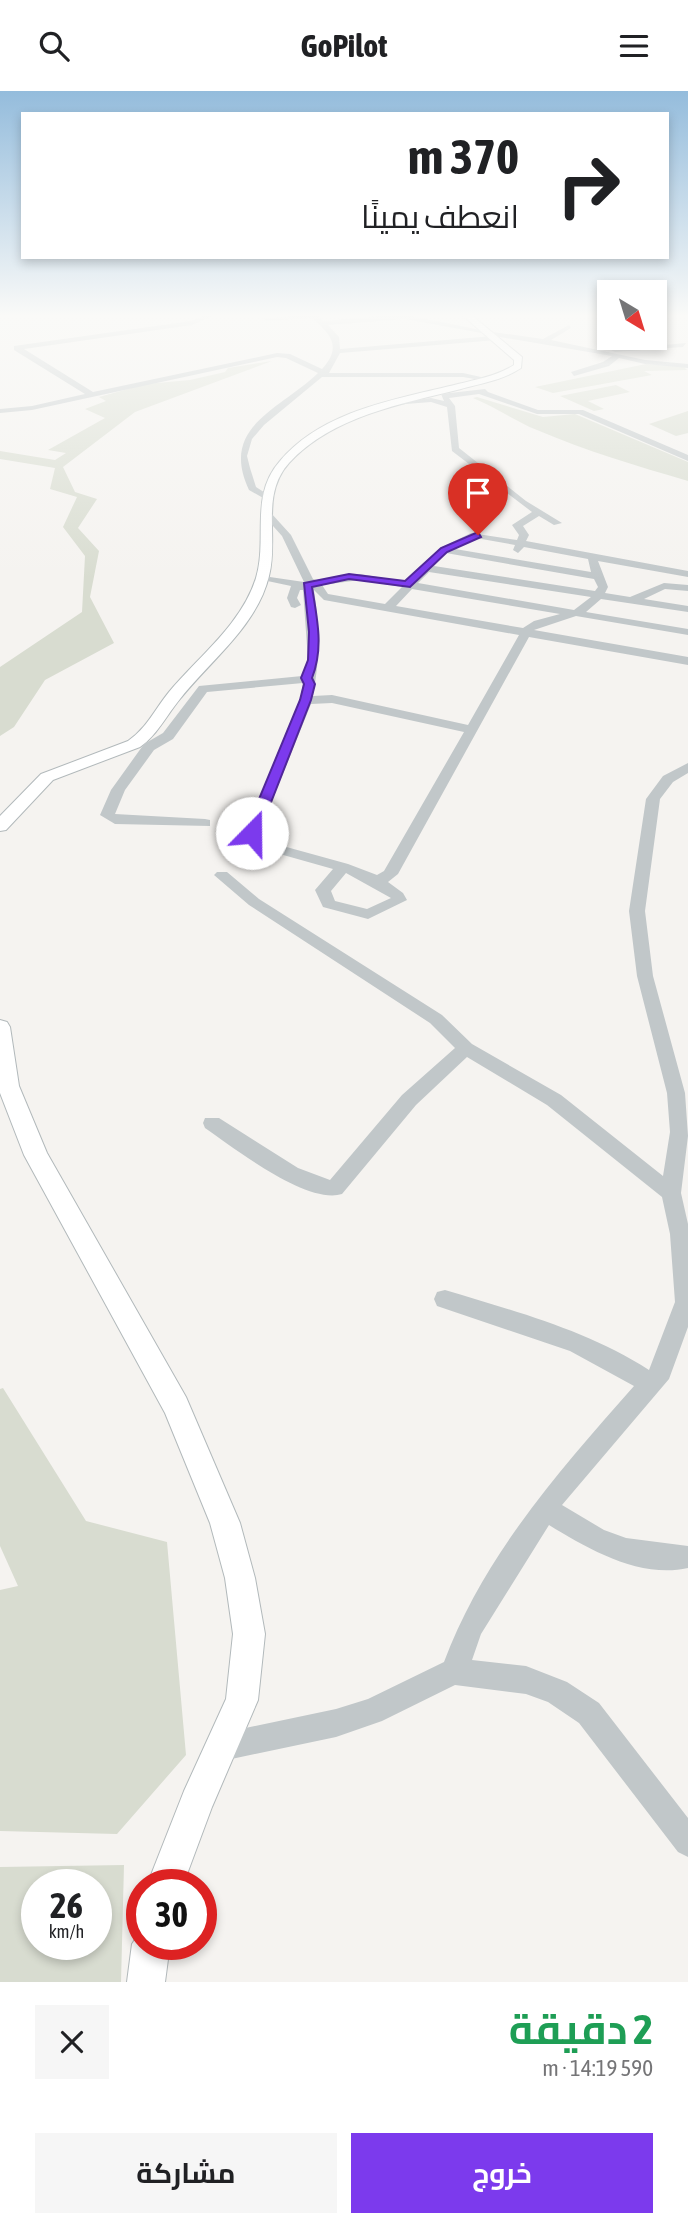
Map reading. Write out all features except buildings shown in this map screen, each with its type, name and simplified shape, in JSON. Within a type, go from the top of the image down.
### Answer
[{"type":"main road","points":[[0,826],[47,777],[150,740],[189,678],[215,653],[250,604],[263,579],[268,515],[265,496],[276,473],[299,449],[345,418],[396,402]]},
{"type":"main road","points":[[0,1027],[8,1086],[36,1155],[176,1406],[225,1523],[240,1577],[249,1634],[242,1700],[170,1869]]},
{"type":"main road","points":[[146,1982],[148,1960]]},
{"type":"street","points":[[0,411],[50,402]]},
{"type":"street","points":[[265,496],[252,488],[243,458],[246,447],[277,410],[287,402]]},
{"type":"street","points":[[393,403],[403,402]]},
{"type":"street","points":[[438,402],[451,406]]},
{"type":"street","points":[[449,402],[452,443],[457,452],[537,513],[557,523]]},
{"type":"street","points":[[511,402],[540,413],[580,412],[688,458]]},
{"type":"street","points":[[477,610],[523,544],[524,535],[517,526],[537,513]]},
{"type":"street","points":[[268,515],[286,535],[307,584],[314,622],[314,660],[307,679],[309,684],[306,700],[254,827],[253,836],[262,845],[343,867],[378,881],[398,896],[399,900],[368,914],[330,905],[325,901],[323,890],[343,867]]},
{"type":"street","points":[[387,608],[444,550],[475,535],[688,574]]},
{"type":"street","points":[[444,550],[601,577]]},
{"type":"street","points":[[378,881],[390,874],[527,631],[533,626],[579,613],[597,596],[603,587],[592,561],[595,557]]},
{"type":"street","points":[[424,568],[688,609]]},
{"type":"street","points":[[263,579],[307,584],[356,576],[407,585],[527,631],[688,661]]},
{"type":"street","points":[[295,605],[292,597],[307,584]]},
{"type":"street","points":[[307,584],[324,597],[387,608],[579,613],[688,632]]},
{"type":"street","points":[[572,639],[598,617],[664,586],[688,587]]},
{"type":"street","points":[[205,823],[108,817],[118,790],[150,740],[167,737],[204,688],[307,679]]},
{"type":"street","points":[[306,700],[332,699],[472,730]]},
{"type":"street","points":[[454,1671],[470,1627],[516,1550],[545,1509],[662,1372],[686,1302],[682,1246],[671,1193],[678,1143],[677,1093],[647,988],[640,952],[637,911],[653,799],[668,779],[688,767]]},
{"type":"street","points":[[222,875],[254,902],[436,1019],[466,1048],[554,1100],[671,1193]]},
{"type":"street","points":[[212,1123],[279,1166],[325,1188],[335,1188],[409,1100],[466,1048]]},
{"type":"street","points":[[445,1299],[525,1325],[621,1364],[651,1384]]},
{"type":"street","points":[[545,1509],[622,1551],[648,1557],[684,1557]]},
{"type":"street","points":[[222,1747],[336,1723],[372,1711],[454,1671],[526,1680],[573,1700],[608,1735],[687,1835]]},
{"type":"shaded area","points":[[103,402],[161,402],[135,412],[63,467],[75,492],[97,499],[78,528],[99,551],[90,597],[114,643],[45,680],[14,727],[0,736],[0,667],[82,612],[85,556],[63,527],[77,497],[50,489],[55,468],[0,459],[0,451],[55,460],[66,453],[48,450],[105,418],[85,409]]},
{"type":"shaded area","points":[[481,402],[494,402],[543,417],[575,414],[688,462],[688,481],[555,438]]},
{"type":"shaded area","points":[[574,402],[590,402],[604,409],[594,411]]},
{"type":"shaded area","points":[[688,411],[688,433],[676,436],[649,424]]},
{"type":"shaded area","points":[[3,1388],[86,1521],[167,1542],[186,1755],[117,1834],[0,1831],[0,1590],[18,1586],[0,1546],[0,1389]]},
{"type":"shaded area","points":[[124,1865],[121,1982],[0,1982],[0,1867]]},
{"type":"route","points":[[252,833],[306,700],[309,684],[307,678],[314,660],[314,613],[307,585],[349,576],[407,585],[444,550],[461,540],[478,535]]}]
